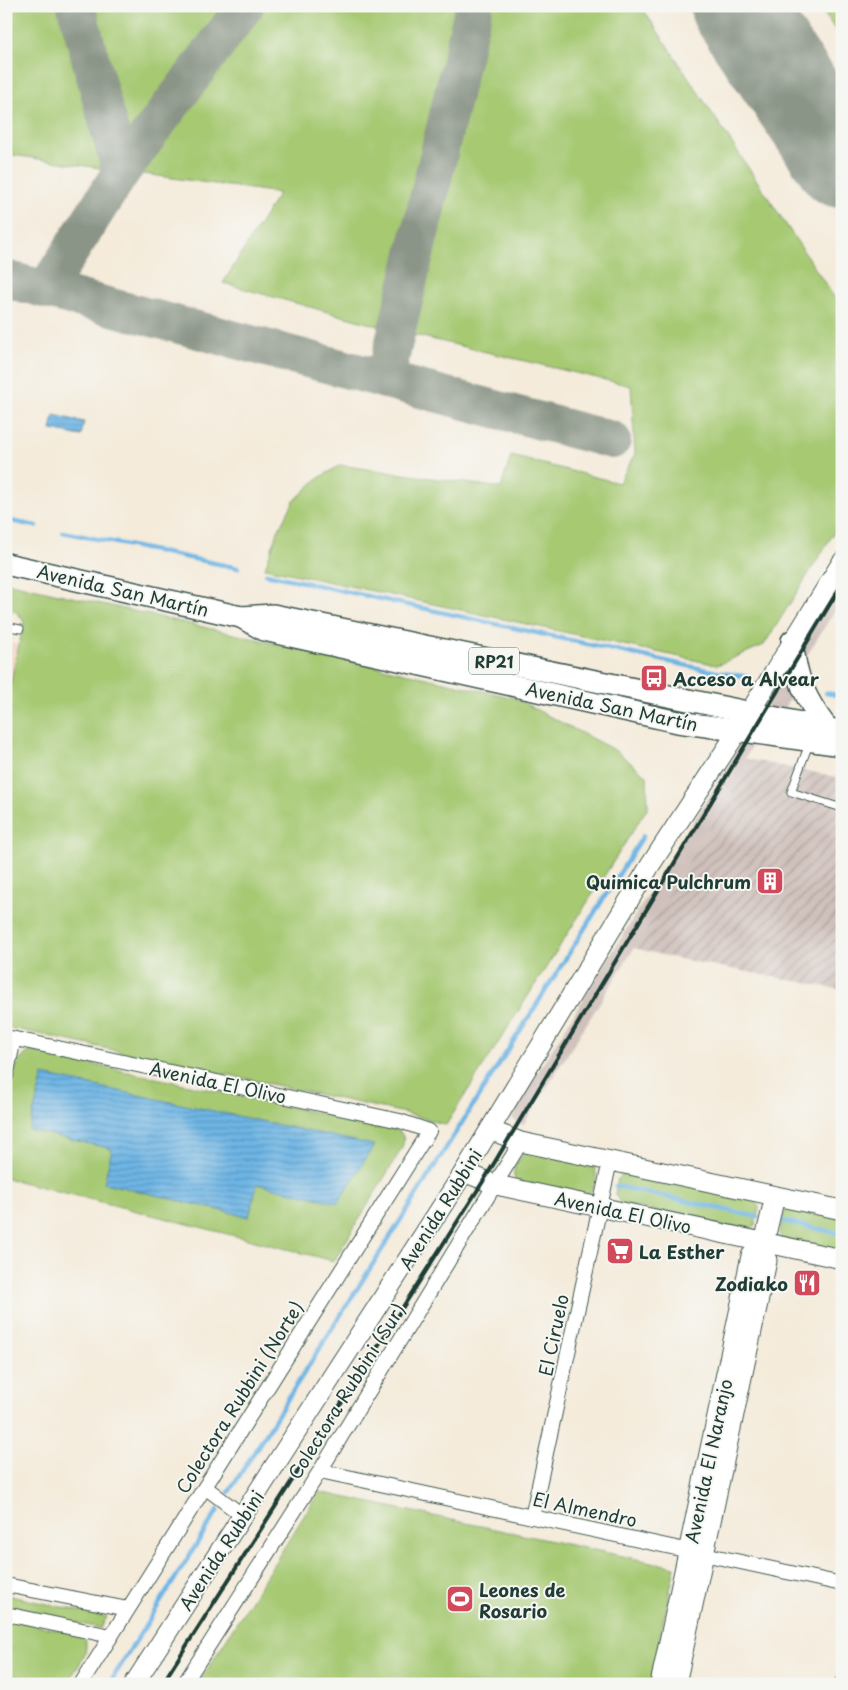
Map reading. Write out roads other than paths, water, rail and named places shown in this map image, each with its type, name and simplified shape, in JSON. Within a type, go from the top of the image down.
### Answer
[{"type":"main road","name":"Avenida San Martín","points":[[6,564],[241,617],[264,630],[678,722],[743,722],[826,734],[842,745]]},
{"type":"main road","points":[[792,641],[794,662],[803,692],[826,734]]},
{"type":"street","name":"Avenida Rubbini","points":[[134,1684],[464,1172],[651,864],[743,722],[842,562]]},
{"type":"street","points":[[6,1076],[10,1038]]},
{"type":"street","name":"Avenida El Olivo","points":[[10,1038],[400,1121],[429,1131]]},
{"type":"street","points":[[490,1130],[521,1142],[842,1210]]},
{"type":"street","name":"Colectora Rubbini (Norte)","points":[[81,1684],[429,1131]]},
{"type":"street","name":"Colectora Rubbini (Sur)","points":[[184,1684],[320,1471],[521,1142]]},
{"type":"street","name":"El Ciruelo","points":[[532,1517],[610,1161]]},
{"type":"street","name":"Avenida El Olivo","points":[[464,1172],[496,1185],[842,1259]]},
{"type":"street","name":"Avenida El Naranjo","points":[[660,1684],[696,1553],[767,1261],[764,1243],[775,1196]]},
{"type":"street","name":"El Almendro","points":[[320,1471],[842,1584]]},
{"type":"street","points":[[205,1487],[243,1516]]},
{"type":"street","name":"Avenida El Naranjo","points":[[676,1684],[696,1553]]},
{"type":"street","points":[[6,1585],[128,1609]]},
{"type":"street","points":[[6,1614],[111,1636]]},
{"type":"lane","points":[[6,626],[20,629]]},
{"type":"lane","points":[[826,734],[791,792],[842,808]]},
{"type":"water","points":[[54,415],[84,422],[81,436],[51,430]]},
{"type":"water","points":[[43,1075],[374,1145],[338,1203],[257,1184],[249,1217],[104,1183],[112,1149],[29,1130]]},
{"type":"waterway","points":[[6,520],[36,526]]},
{"type":"waterway","points":[[63,532],[238,568]]},
{"type":"waterway","points":[[266,574],[716,672],[749,677]]},
{"type":"waterway","points":[[785,685],[792,687]]},
{"type":"waterway","points":[[826,693],[842,696]]},
{"type":"waterway","points":[[229,1492],[643,836]]},
{"type":"waterway","points":[[616,1186],[758,1217]]},
{"type":"waterway","points":[[782,1221],[842,1234]]},
{"type":"waterway","points":[[109,1684],[218,1510]]},
{"type":"railway","points":[[162,1684],[484,1180],[842,584]]},
{"type":"place","name":"Acceso a Alvear","points":[[654,678]]},
{"type":"place","name":"Quimica Pulchrum","points":[[770,881]]},
{"type":"place","name":"La Esther","points":[[620,1251]]},
{"type":"place","name":"Zodiako","points":[[807,1283]]},
{"type":"place","name":"Leones de Rosario","points":[[460,1599]]}]
